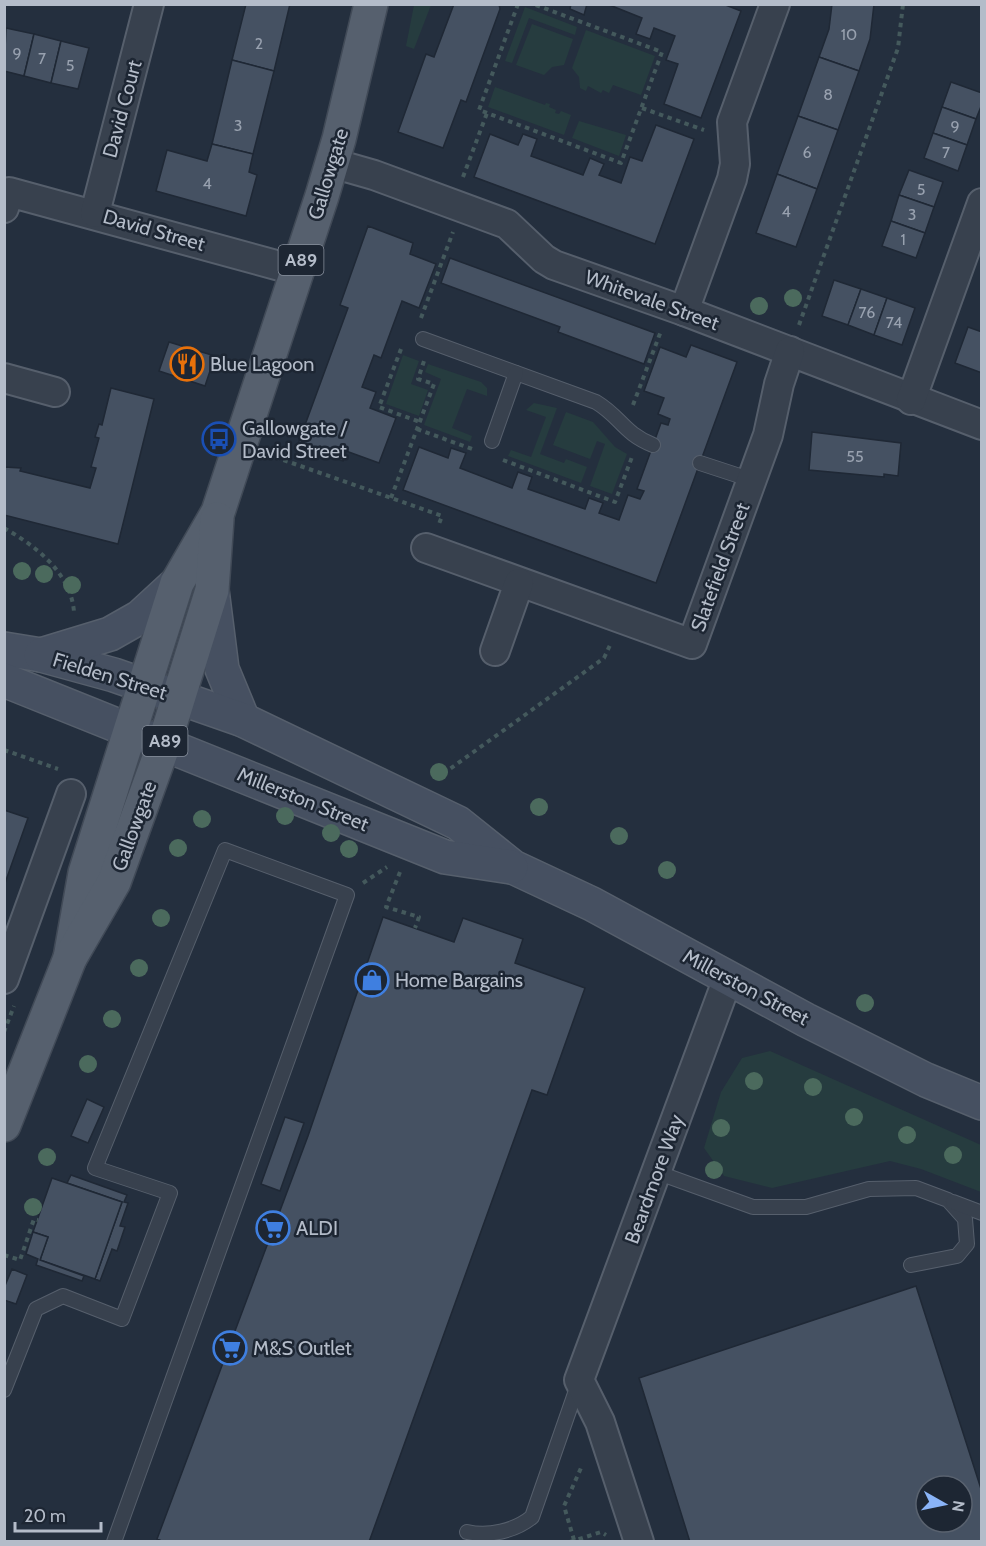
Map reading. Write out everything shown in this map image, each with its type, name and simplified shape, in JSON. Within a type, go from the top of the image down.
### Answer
[{"type":"main road","name":"Gallowgate","points":[[70,958],[85,873],[144,685],[177,583],[218,512],[332,163],[371,4]]},
{"type":"main road","name":"Gallowgate","points":[[4,1125],[70,958],[114,882],[164,744],[212,590],[218,512]]},
{"type":"main road","name":"Fielden Street","points":[[41,655],[110,634],[140,617],[177,583]]},
{"type":"main road","points":[[212,590],[222,669],[243,720]]},
{"type":"main road","name":"Fielden Street","points":[[4,650],[41,655],[179,697]]},
{"type":"main road","name":"Fielden Street","points":[[4,680],[130,730]]},
{"type":"main road","name":"Millerston Street","points":[[179,697],[243,720],[459,823],[513,867],[592,904],[728,978],[926,1080],[981,1103]]},
{"type":"main road","name":"Millerston Street","points":[[130,730],[446,857],[513,867]]},
{"type":"street","points":[[674,317],[732,179],[735,164],[732,122],[775,4]]},
{"type":"street","name":"David Court","points":[[95,213],[149,5]]},
{"type":"street","name":"Whitevale Street","points":[[332,163],[507,224],[549,263],[674,317],[790,351],[911,400],[981,425]]},
{"type":"street","name":"David Street","points":[[7,200],[95,213],[298,271]]},
{"type":"street","points":[[911,400],[981,203]]},
{"type":"street","name":"Slatefield Street","points":[[426,548],[692,644],[768,435],[779,384],[790,351]]},
{"type":"street","points":[[4,378],[55,392]]},
{"type":"street","points":[[495,651],[519,583]]},
{"type":"street","points":[[4,979],[71,794]]},
{"type":"street","name":"Beardmore Way","points":[[579,1380],[728,978]]},
{"type":"street","points":[[579,1380],[600,1422],[612,1459],[625,1540]]},
{"type":"lane","points":[[423,339],[596,402],[611,411],[635,438],[653,445]]},
{"type":"lane","points":[[492,441],[516,373]]},
{"type":"lane","points":[[700,463],[752,480]]},
{"type":"lane","points":[[4,1390],[36,1309],[63,1296],[122,1319],[170,1193],[95,1168],[225,850],[347,895],[116,1537]]},
{"type":"lane","points":[[656,1172],[753,1207],[806,1207],[869,1189],[916,1188],[981,1213]]},
{"type":"lane","points":[[911,1265],[957,1256],[967,1244],[965,1219],[948,1200]]},
{"type":"lane","name":"Beardmore Way","points":[[467,1532],[481,1535],[521,1526],[532,1517],[579,1380]]},
{"type":"path","points":[[518,4],[479,110],[621,163],[662,52],[533,4]]},
{"type":"path","points":[[790,351],[898,48],[903,4]]},
{"type":"path","points":[[642,108],[708,132]]},
{"type":"path","points":[[463,177],[487,112]]},
{"type":"path","points":[[420,321],[456,223]]},
{"type":"path","points":[[631,412],[674,317]]},
{"type":"path","points":[[391,498],[434,384],[418,379],[425,357],[423,339]]},
{"type":"path","points":[[400,349],[379,407],[420,422]]},
{"type":"path","points":[[417,429],[472,449]]},
{"type":"path","points":[[503,460],[615,502],[633,453]]},
{"type":"path","points":[[275,457],[442,516],[435,535],[426,548]]},
{"type":"path","points":[[4,528],[30,543],[48,558],[69,591],[75,622]]},
{"type":"path","points":[[428,785],[604,658],[612,641]]},
{"type":"path","points":[[4,750],[62,770],[71,794]]},
{"type":"path","points":[[347,895],[393,863]]},
{"type":"path","points":[[394,885],[386,907],[419,917],[416,928]]},
{"type":"path","points":[[4,1255],[20,1260],[34,1219],[38,1220]]},
{"type":"path","points":[[612,1459],[581,1468],[564,1506],[572,1541],[601,1532],[625,1540]]},
{"type":"green space","points":[[414,5],[431,5],[414,49],[406,46]]},
{"type":"green space","points":[[525,7],[577,27],[575,35],[529,18],[512,63],[505,61]]},
{"type":"green space","points":[[532,24],[573,39],[564,65],[552,67],[544,75],[516,65]]},
{"type":"green space","points":[[586,30],[655,56],[641,95],[613,85],[609,93],[603,90],[601,93],[588,86],[586,91],[580,88],[579,77],[572,68]]},
{"type":"green space","points":[[495,87],[545,105],[550,104],[549,107],[556,110],[555,113],[559,114],[561,111],[571,115],[564,135],[488,107]]},
{"type":"green space","points":[[579,121],[626,135],[619,156],[572,138]]},
{"type":"green space","points":[[403,355],[419,361],[411,384],[428,390],[419,416],[386,404]]},
{"type":"green space","points":[[428,364],[481,382],[487,388],[487,396],[467,389],[452,428],[472,436],[470,442],[424,425],[441,379],[425,372]]},
{"type":"green space","points":[[534,403],[557,408],[540,454],[564,463],[566,459],[587,467],[581,483],[508,456],[511,450],[531,457],[546,417],[526,410]]},
{"type":"green space","points":[[566,412],[593,422],[615,447],[627,454],[612,494],[590,486],[605,444],[597,441],[590,459],[553,445]]},
{"type":"green space","points":[[770,1051],[981,1145],[981,1192],[921,1169],[890,1161],[772,1188],[724,1176],[704,1148],[721,1092],[742,1058]]},
{"type":"building","points":[[246,4],[290,4],[274,71],[232,60]]},
{"type":"building","points":[[454,4],[499,4],[500,9],[466,102],[461,100],[443,148],[398,132],[426,54],[434,57]]},
{"type":"building","points":[[571,4],[587,4],[584,15],[570,9]]},
{"type":"building","points":[[607,4],[723,4],[741,11],[701,118],[664,104],[678,64],[666,60],[675,36],[654,28],[650,39],[636,34],[642,18]]},
{"type":"building","points":[[832,4],[874,4],[870,39],[859,71],[819,57],[829,29]]},
{"type":"building","points":[[6,28],[34,34],[24,76],[4,71]]},
{"type":"building","points":[[34,34],[61,41],[51,83],[24,76]]},
{"type":"building","points":[[61,41],[89,48],[78,89],[51,83]]},
{"type":"building","points":[[819,57],[859,71],[838,130],[798,116]]},
{"type":"building","points":[[232,60],[274,71],[253,154],[212,144]]},
{"type":"building","points":[[951,82],[982,93],[982,104],[976,119],[942,107]]},
{"type":"building","points":[[942,107],[976,119],[967,145],[933,133]]},
{"type":"building","points":[[798,116],[838,130],[817,189],[777,174]]},
{"type":"building","points":[[656,125],[694,139],[655,244],[474,177],[490,134],[518,145],[523,134],[537,139],[531,156],[583,175],[590,158],[604,164],[599,175],[621,183],[630,157],[642,161]]},
{"type":"building","points":[[933,133],[967,145],[958,171],[924,158]]},
{"type":"building","points":[[212,144],[253,154],[249,172],[257,175],[246,216],[156,191],[167,150],[207,161]]},
{"type":"building","points":[[909,170],[943,182],[934,207],[899,195]]},
{"type":"building","points":[[777,174],[817,189],[796,247],[756,233]]},
{"type":"building","points":[[899,195],[934,207],[925,233],[891,221]]},
{"type":"building","points":[[891,221],[925,233],[916,258],[882,246]]},
{"type":"building","points":[[368,226],[413,243],[410,254],[436,264],[419,308],[402,301],[381,358],[374,355],[362,387],[376,392],[370,408],[396,418],[379,463],[346,451],[343,461],[298,444],[348,308],[340,305]]},
{"type":"building","points":[[450,258],[655,333],[644,364],[558,332],[560,327],[441,283]]},
{"type":"building","points":[[834,280],[861,289],[848,325],[822,316]]},
{"type":"building","points":[[861,289],[887,298],[874,335],[848,325]]},
{"type":"building","points":[[887,298],[915,308],[902,345],[874,335]]},
{"type":"building","points":[[968,327],[982,332],[982,373],[955,363]]},
{"type":"building","name":"Blue Lagoon","points":[[169,342],[215,356],[205,386],[159,371]]},
{"type":"building","points":[[691,345],[737,362],[656,583],[403,490],[419,447],[448,458],[451,448],[466,453],[460,468],[512,488],[518,472],[532,477],[528,489],[585,509],[589,498],[603,503],[599,513],[619,520],[628,495],[640,499],[644,491],[637,489],[661,423],[668,425],[670,419],[658,414],[664,398],[644,391],[660,347],[686,357]]},
{"type":"building","points":[[111,388],[154,399],[118,544],[4,515],[4,467],[21,468],[20,471],[90,488],[96,468],[91,467],[99,438],[95,437],[99,424],[102,425]]},
{"type":"building","points":[[812,432],[901,443],[898,476],[884,474],[884,477],[809,470]]},
{"type":"building","points":[[4,810],[28,818],[4,886]]},
{"type":"building","points":[[383,917],[454,942],[463,918],[523,939],[515,963],[585,988],[547,1095],[532,1090],[369,1542],[164,1542],[157,1539],[308,1136]]},
{"type":"building","points":[[87,1099],[104,1107],[88,1143],[71,1136]]},
{"type":"building","points":[[285,1117],[304,1123],[280,1191],[261,1184]]},
{"type":"building","points":[[71,1175],[127,1195],[124,1202],[128,1203],[120,1226],[125,1227],[117,1251],[112,1249],[100,1281],[95,1279],[122,1202],[67,1183]]},
{"type":"building","points":[[52,1178],[122,1202],[95,1279],[40,1260],[48,1237],[33,1232]]},
{"type":"building","points":[[33,1232],[48,1237],[40,1260],[84,1276],[82,1281],[36,1265],[38,1259],[26,1254]]},
{"type":"building","points":[[12,1269],[27,1275],[16,1304],[4,1300],[4,1288]]},
{"type":"building","points":[[916,1286],[982,1492],[982,1542],[690,1542],[639,1378]]},
{"type":"place","name":"Blue Lagoon","points":[[187,364]]},
{"type":"place","name":"Gallowgate / David Street","points":[[219,439]]},
{"type":"place","name":"Home Bargains","points":[[372,980]]},
{"type":"place","name":"ALDI","points":[[273,1228]]},
{"type":"place","name":"M&S Outlet","points":[[230,1348]]}]
